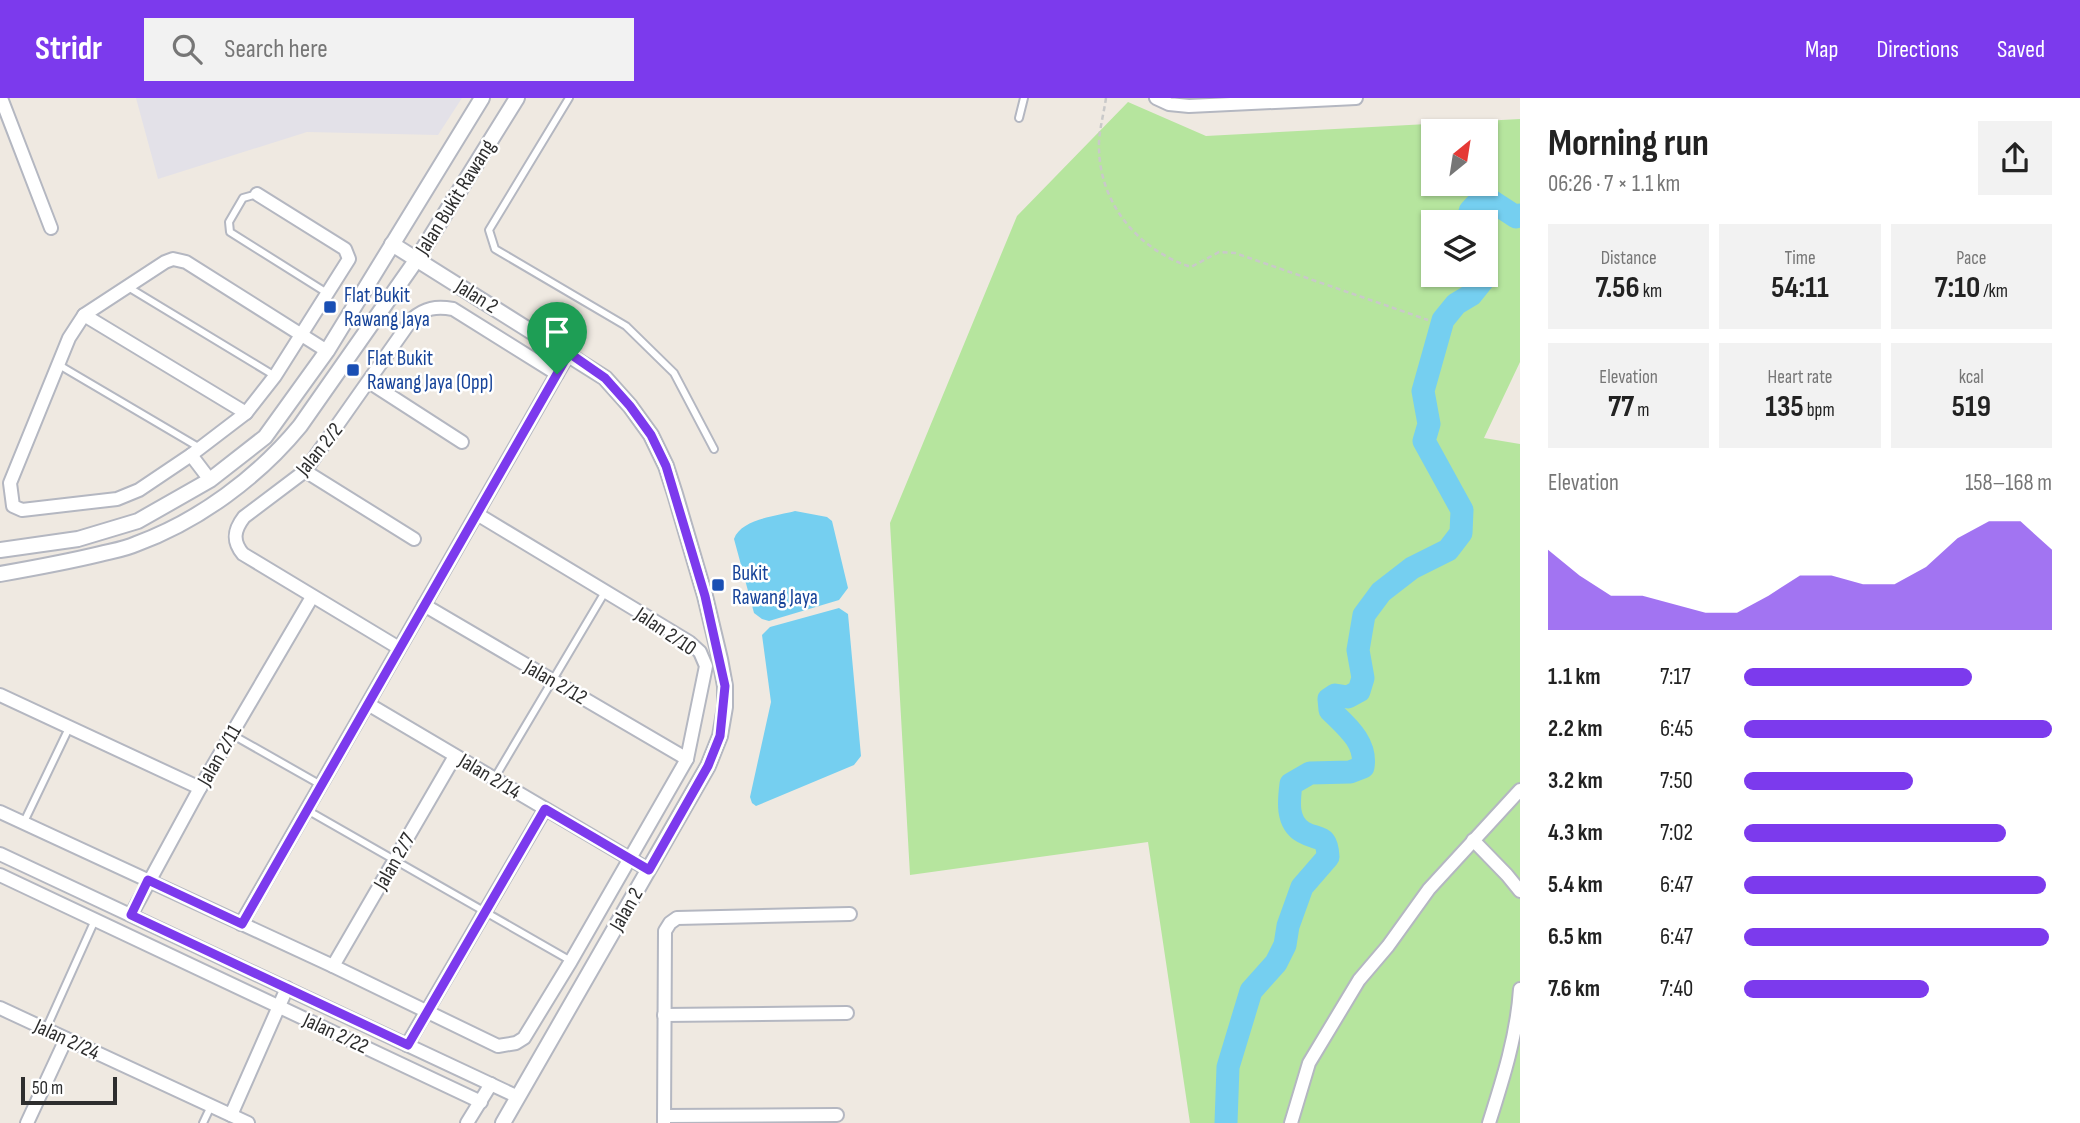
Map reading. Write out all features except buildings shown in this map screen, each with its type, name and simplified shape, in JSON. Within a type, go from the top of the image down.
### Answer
[{"type":"street","points":[[1,98],[51,228]]},
{"type":"street","name":"Jalan Bukit Rawang","points":[[0,550],[78,539],[138,521],[211,480],[265,437],[327,351],[482,98]]},
{"type":"street","name":"Jalan Bukit Rawang","points":[[0,574],[53,565],[136,545],[183,522],[227,494],[263,466],[300,426],[417,258],[517,98]]},
{"type":"street","points":[[1156,98],[1169,104],[1189,106],[1356,98]]},
{"type":"street","points":[[257,194],[348,252],[348,262],[328,294],[302,334],[275,376],[246,413],[139,490],[117,499],[23,510],[16,508],[12,502],[10,483],[69,338],[84,315],[169,260],[182,260],[302,334],[327,351]]},
{"type":"street","name":"Jalan 2","points":[[392,244],[569,353],[605,378],[630,406],[651,435],[666,466],[705,596],[725,686],[720,736],[708,766],[503,1123]]},
{"type":"street","name":"Jalan 2/2","points":[[399,648],[243,554],[236,546],[238,525],[244,517],[305,471],[412,319],[421,311],[438,307],[453,309],[557,374]]},
{"type":"street","points":[[84,315],[246,413]]},
{"type":"street","points":[[242,924],[569,353]]},
{"type":"street","points":[[369,382],[462,442]]},
{"type":"street","points":[[195,451],[211,480]]},
{"type":"street","points":[[305,471],[414,538]]},
{"type":"street","name":"Jalan 2/10","points":[[0,812],[498,1046],[516,1043],[524,1038],[571,961],[687,759],[705,677],[704,659],[689,642],[477,514]]},
{"type":"street","name":"Jalan 2/11","points":[[131,915],[200,788],[312,597]]},
{"type":"street","name":"Jalan 2/12","points":[[424,605],[687,759]]},
{"type":"street","points":[[0,695],[200,788]]},
{"type":"street","name":"Jalan 2/14","points":[[368,704],[649,870]]},
{"type":"street","name":"Jalan 2/7","points":[[333,967],[455,755]]},
{"type":"street","points":[[1291,1123],[1309,1063],[1359,980],[1388,946],[1429,888],[1520,789]]},
{"type":"street","points":[[408,1045],[545,809]]},
{"type":"street","points":[[1473,840],[1520,891]]},
{"type":"street","points":[[0,853],[518,1097]]},
{"type":"street","name":"Jalan 2/22","points":[[0,875],[481,1102]]},
{"type":"street","points":[[837,1115],[664,1119],[665,931],[677,918],[850,914]]},
{"type":"street","points":[[231,1115],[287,988]]},
{"type":"street","points":[[1489,1123],[1519,1012],[1520,989]]},
{"type":"street","name":"Jalan 2/24","points":[[0,1008],[248,1123]]},
{"type":"street","points":[[664,1015],[846,1013]]},
{"type":"street","points":[[27,1123],[66,1039]]},
{"type":"street","points":[[467,1123],[491,1084]]},
{"type":"lane","points":[[569,98],[489,230],[495,249],[626,326],[674,373],[714,449]]},
{"type":"lane","points":[[1019,118],[1024,98]]},
{"type":"lane","points":[[257,194],[243,198],[228,225],[230,232],[328,294]]},
{"type":"lane","points":[[128,287],[275,376]]},
{"type":"lane","points":[[57,364],[195,451]]},
{"type":"lane","points":[[494,779],[605,592]]},
{"type":"lane","points":[[23,824],[69,728]]},
{"type":"lane","points":[[231,734],[321,785]]},
{"type":"lane","points":[[307,810],[571,961]]},
{"type":"lane","points":[[46,1029],[95,920]]},
{"type":"lane","points":[[203,1123],[211,1106]]},
{"type":"path","points":[[1106,98],[1099,142],[1104,182],[1112,202],[1130,229],[1167,259],[1191,267],[1219,252],[1235,253],[1428,320]]},
{"type":"shaded area","points":[[136,98],[462,98],[438,135],[307,132],[158,179]]},
{"type":"green space","points":[[1128,102],[1206,136],[1421,124],[1421,196],[1498,196],[1498,120],[1520,119],[1520,362],[1484,438],[1520,444],[1520,1123],[1190,1123],[1148,842],[910,875],[890,523],[1017,216]]},
{"type":"water","points":[[795,511],[827,517],[832,521],[848,588],[839,600],[769,621],[754,613],[734,539],[738,532],[752,523]]},
{"type":"water","points":[[839,608],[848,614],[861,756],[854,765],[756,806],[750,797],[771,702],[762,635],[770,627]]},
{"type":"waterway","points":[[1471,210],[1484,196],[1516,217],[1520,215]]},
{"type":"waterway","points":[[1226,1123],[1228,1067],[1251,991],[1276,963],[1285,945],[1288,926],[1302,887],[1328,857],[1324,841],[1308,835],[1294,823],[1290,810],[1291,784],[1310,773],[1350,772],[1363,767],[1359,742],[1330,710],[1329,699],[1335,695],[1348,697],[1359,691],[1363,678],[1358,650],[1364,615],[1381,592],[1412,568],[1448,550],[1461,533],[1462,510],[1424,441],[1429,424],[1423,391],[1443,320],[1456,304],[1471,295],[1477,287]]},
{"type":"place","name":"Flat Bukit Rawang Jaya","points":[[330,307]]},
{"type":"place","name":"Flat Bukit Rawang Jaya (Opp)","points":[[353,370]]},
{"type":"place","name":"Bukit Rawang Jaya","points":[[718,585]]},
{"type":"route","points":[[569,353],[605,378],[651,435],[666,466],[675,494],[705,596],[720,659],[725,686],[720,736],[708,766],[649,870],[545,809],[408,1045],[131,915],[148,880],[242,924],[557,374],[569,353]]}]
